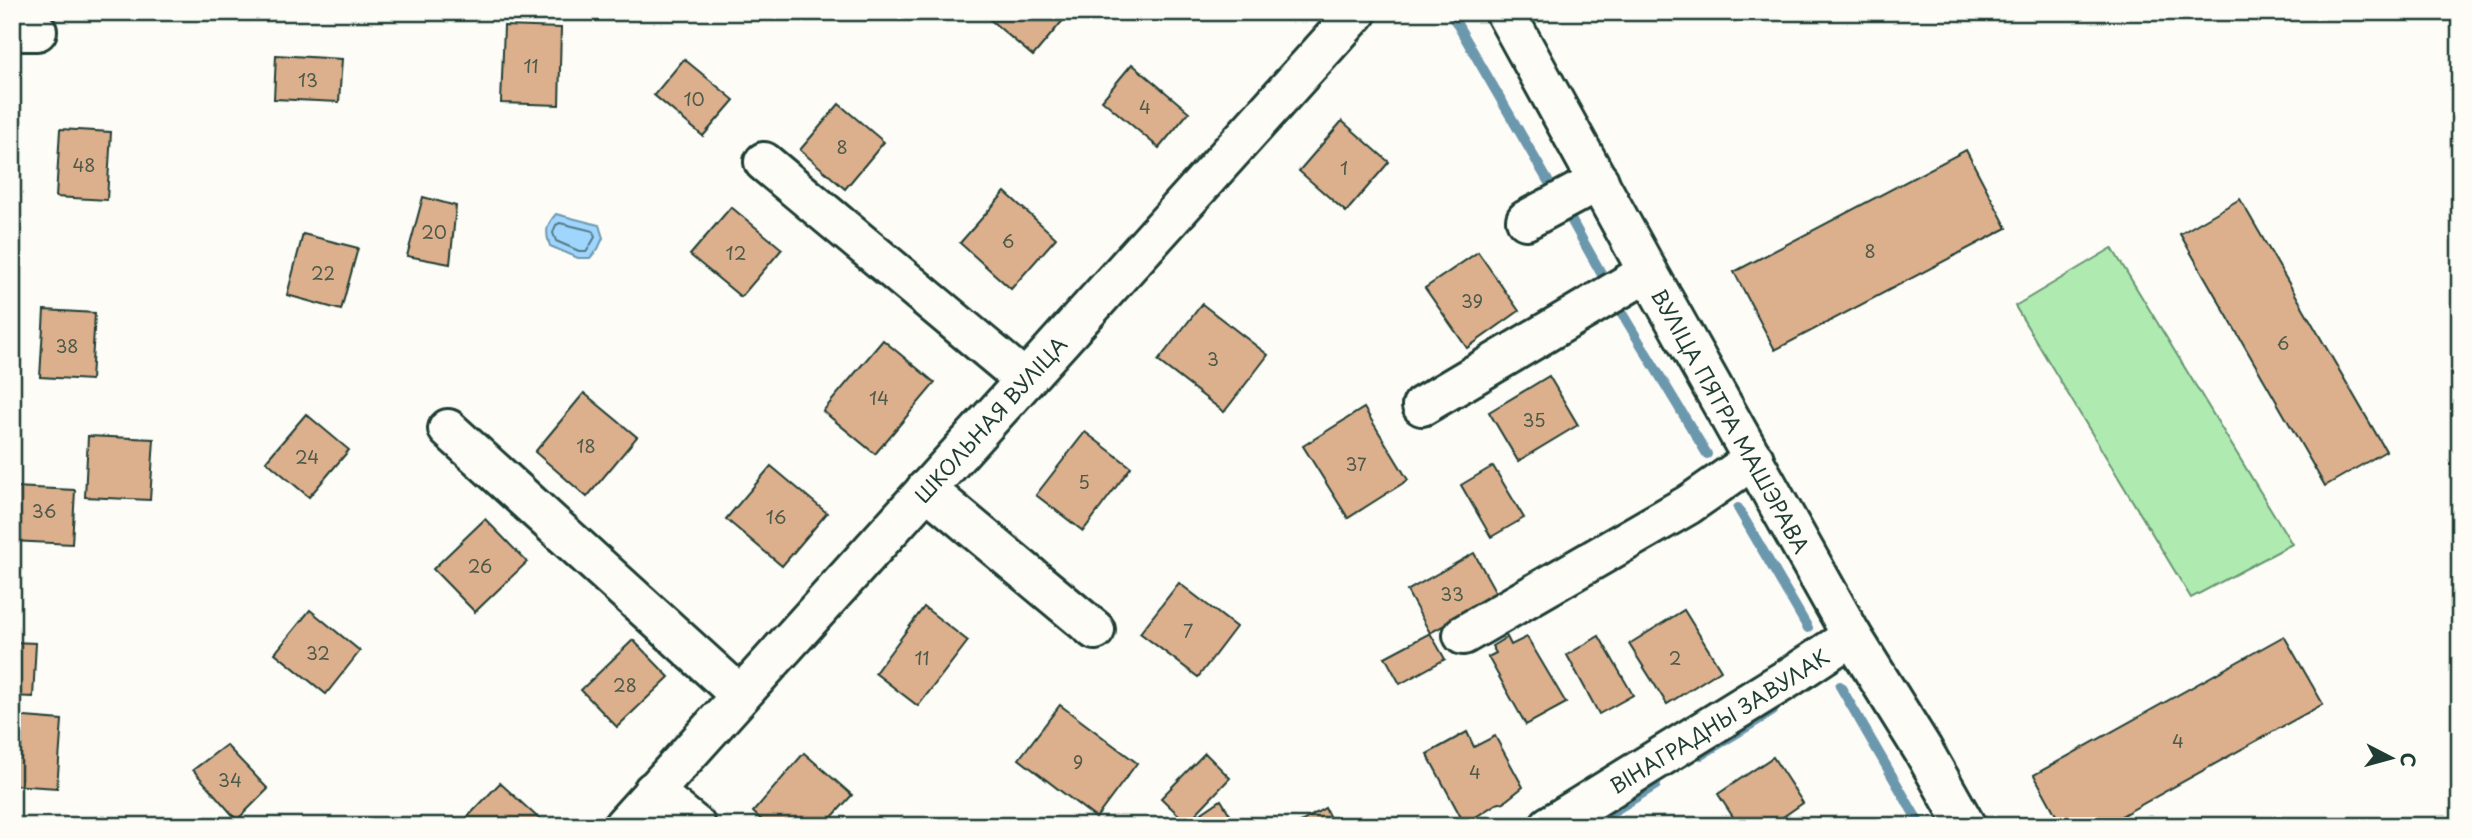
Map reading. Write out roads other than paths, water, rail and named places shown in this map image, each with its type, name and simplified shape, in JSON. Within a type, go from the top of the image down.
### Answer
[{"type":"street","name":"ШКОЛЬНАЯ ВУЛІЦА","points":[[622,826],[1357,12]]},
{"type":"street","name":"ВУЛІЦА ПЯТРА МАШЭРАВА","points":[[1505,12],[1852,635],[1966,826]]},
{"type":"street","points":[[764,163],[1025,380]]},
{"type":"street","points":[[1527,220],[1599,181]]},
{"type":"street","points":[[1422,407],[1648,272]]},
{"type":"street","points":[[448,429],[740,695]]},
{"type":"street","points":[[1463,635],[1688,505],[1754,459]]},
{"type":"street","points":[[926,489],[1095,629]]},
{"type":"street","name":"ВІНАГРАДНЫ ЗАВУЛАК","points":[[1549,826],[1790,677],[1852,635]]},
{"type":"street","points":[[653,791],[696,826]]},
{"type":"water","points":[[556,214],[599,225],[603,238],[590,258],[578,258],[550,246],[547,229]]},
{"type":"waterway","points":[[1453,17],[1548,181]]},
{"type":"waterway","points":[[1569,216],[1601,273]]},
{"type":"waterway","points":[[1620,310],[1707,454]]},
{"type":"waterway","points":[[1738,508],[1808,628]]},
{"type":"waterway","points":[[1840,686],[1921,826]]},
{"type":"waterway","points":[[1701,755],[1773,711]]},
{"type":"waterway","points":[[1590,826],[1656,785]]}]
